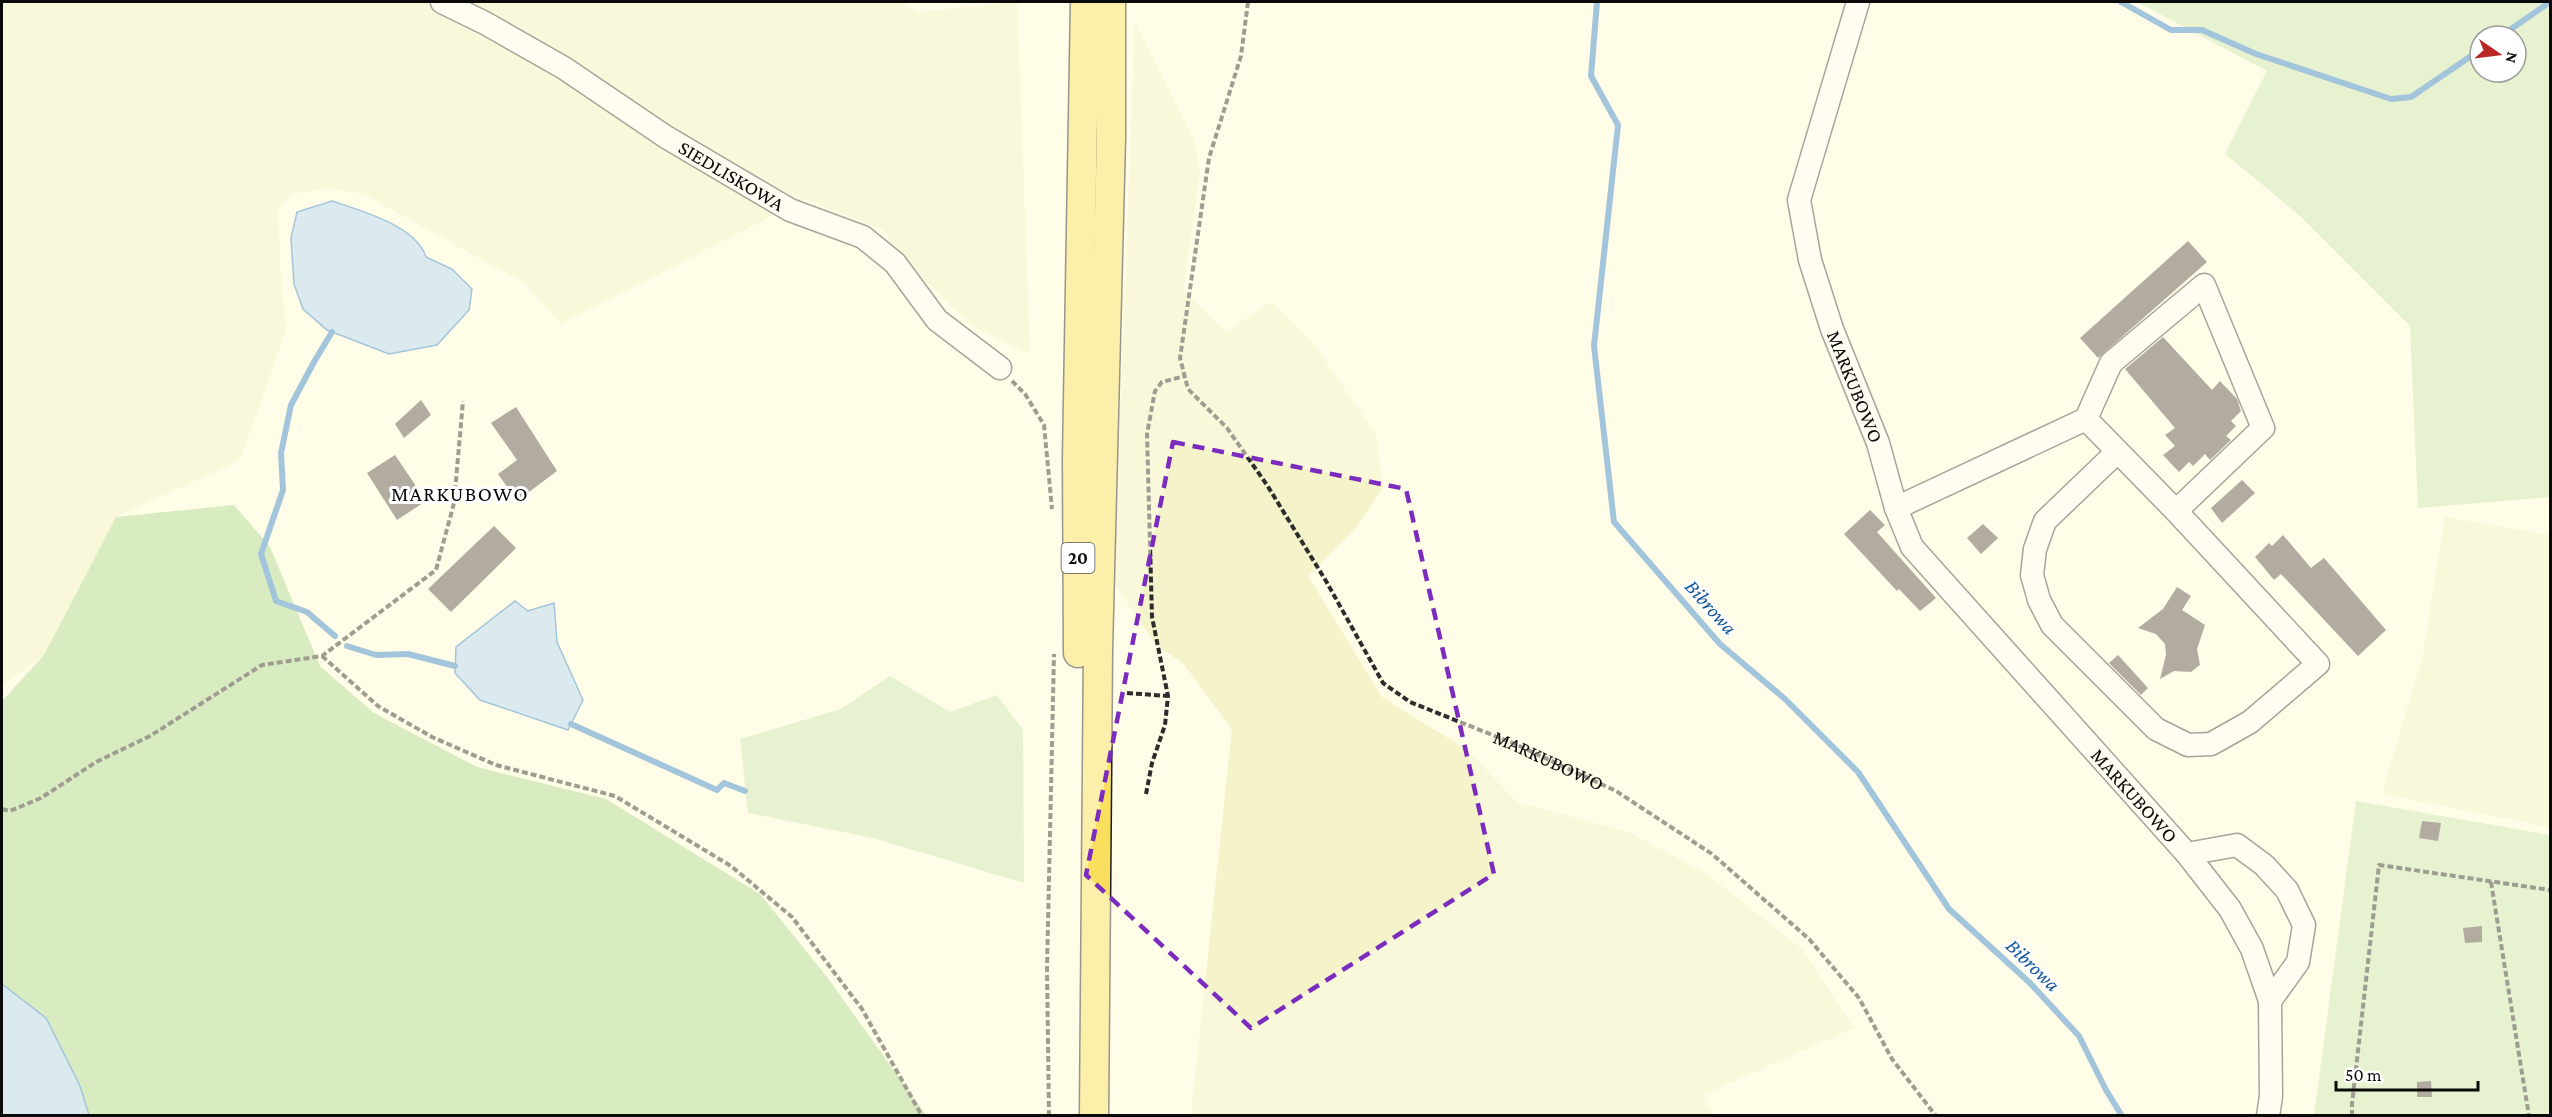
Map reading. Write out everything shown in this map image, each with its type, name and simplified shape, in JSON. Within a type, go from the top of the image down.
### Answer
[{"type":"main road","name":"20","points":[[1075,1116],[1079,603],[1077,447],[1085,2]]},
{"type":"main road","name":"20","points":[[1094,1116],[1098,650],[1110,162],[1111,2]]},
{"type":"street","name":"SIEDLISKOWA","points":[[442,2],[485,23],[564,68],[666,137],[790,210],[863,237],[894,263],[937,320],[1000,368]]},
{"type":"street","name":"MARKUBOWO","points":[[1858,2],[1799,200],[1810,260],[1828,319],[1878,443],[1896,508],[1912,547],[2187,854],[2230,909],[2252,949],[2270,1001],[2271,1096],[2268,1116]]},
{"type":"street","points":[[1896,508],[2086,419],[2111,363],[2204,285],[2263,428],[2176,511]]},
{"type":"street","points":[[2086,419],[2176,511],[2319,664],[2250,722],[2211,744],[2188,745],[2156,729],[2052,625],[2039,600],[2032,575],[2035,549],[2045,521],[2117,452]]},
{"type":"street","name":"MARKUBOWO","points":[[2187,854],[2237,845],[2264,865],[2288,890],[2304,925],[2298,962],[2270,1001]]},
{"type":"path","points":[[1146,794],[1152,763],[1165,725],[1168,696],[1152,617],[1147,434],[1155,391],[1162,382],[1185,376],[1180,358],[1209,158],[1241,56],[1248,2]]},
{"type":"path","points":[[1000,368],[1025,394],[1044,425],[1054,519]]},
{"type":"path","name":"MARKUBOWO","points":[[1185,376],[1188,389],[1227,428],[1267,485],[1326,580],[1383,683],[1410,702],[1515,744],[1616,791],[1713,854],[1809,939],[1859,998],[1892,1059],[1936,1116]]},
{"type":"path","points":[[2,809],[10,811],[41,798],[96,762],[150,736],[262,665],[321,656],[436,570],[453,503],[463,401]]},
{"type":"path","points":[[1050,1116],[1047,969],[1054,646]]},
{"type":"path","points":[[321,656],[378,706],[432,737],[496,765],[615,796],[731,866],[792,917],[862,1009],[922,1116]]},
{"type":"path","points":[[1127,693],[1168,696]]},
{"type":"path","points":[[2352,1116],[2379,865],[2550,891]]},
{"type":"path","points":[[2491,882],[2529,1116]]},
{"type":"highlighted area","points":[[1173,442],[1406,489],[1494,874],[1251,1028],[1086,875]]},
{"type":"green space","points":[[2,2],[902,2],[919,12],[1017,2],[1030,354],[974,327],[925,281],[883,230],[805,199],[561,324],[523,282],[363,194],[328,188],[292,194],[278,209],[286,330],[240,460],[116,517],[44,655],[2,686]]},
{"type":"green space","points":[[2137,2],[2550,2],[2550,497],[2418,508],[2410,326],[2298,214],[2225,154],[2267,71]]},
{"type":"green space","points":[[1135,21],[1194,140],[1200,173],[1183,290],[1226,332],[1272,302],[1312,341],[1376,435],[1383,487],[1356,528],[1308,576],[1382,697],[1467,750],[1518,803],[1626,831],[1704,872],[1802,949],[1854,1028],[1702,1095],[1713,1115],[1191,1115],[1232,729],[1183,663],[1158,647],[1114,584]]},
{"type":"green space","points":[[234,505],[270,547],[320,666],[374,713],[477,767],[606,799],[760,894],[827,977],[926,1115],[89,1115],[80,1086],[46,1018],[2,984],[2,701],[44,655],[116,517]]},
{"type":"green space","points":[[2445,517],[2550,535],[2550,827],[2382,794],[2423,655]]},
{"type":"green space","points":[[890,676],[950,712],[997,695],[1023,730],[1024,883],[873,838],[748,813],[740,739],[841,709]]},
{"type":"green space","points":[[2356,801],[2550,835],[2550,1115],[2314,1116]]},
{"type":"water","points":[[332,201],[400,228],[420,246],[426,257],[452,269],[472,289],[469,310],[437,345],[389,354],[327,330],[303,309],[294,284],[291,238],[297,212]]},
{"type":"water","points":[[515,601],[528,611],[554,603],[557,642],[583,700],[568,730],[480,700],[455,673],[456,647]]},
{"type":"water","points":[[2,984],[46,1018],[80,1086],[89,1115],[2,1115]]},
{"type":"building","points":[[2188,241],[2207,262],[2098,358],[2080,338]]},
{"type":"building","points":[[2163,337],[2212,390],[2220,381],[2237,399],[2241,411],[2231,421],[2236,426],[2226,436],[2231,440],[2210,460],[2205,454],[2193,466],[2189,462],[2179,472],[2163,455],[2175,446],[2165,435],[2175,428],[2125,369]]},
{"type":"building","points":[[421,400],[431,415],[404,438],[395,424]]},
{"type":"building","points":[[516,407],[557,471],[517,501],[498,474],[517,460],[491,423]]},
{"type":"building","points":[[395,455],[426,501],[397,520],[367,473]]},
{"type":"building","points":[[2242,480],[2255,493],[2222,523],[2211,508]]},
{"type":"building","points":[[1870,510],[1885,525],[1877,532],[1936,598],[1920,611],[1899,589],[1897,591],[1844,534]]},
{"type":"building","points":[[1983,524],[1998,538],[1981,554],[1967,538]]},
{"type":"building","points":[[494,526],[516,548],[451,612],[428,589]]},
{"type":"building","points":[[2283,535],[2311,568],[2324,558],[2386,630],[2358,656],[2281,574],[2274,580],[2255,557],[2269,543],[2272,546]]},
{"type":"building","points":[[2177,587],[2191,596],[2182,610],[2205,625],[2197,649],[2200,665],[2191,672],[2174,671],[2160,679],[2166,655],[2165,644],[2156,634],[2138,628],[2163,609]]},
{"type":"building","points":[[2118,655],[2148,688],[2141,695],[2109,663]]},
{"type":"building","points":[[2422,821],[2441,823],[2438,841],[2419,838]]},
{"type":"building","points":[[2482,926],[2482,942],[2465,943],[2463,928]]},
{"type":"building","points":[[2431,1081],[2432,1097],[2417,1097],[2417,1082]]},
{"type":"waterway","name":"Bibrowa","points":[[1597,2],[1591,76],[1618,125],[1594,346],[1614,522],[1720,644],[1785,699],[1858,772],[1949,909],[2030,983],[2079,1036],[2122,1116]]},
{"type":"waterway","points":[[2121,2],[2171,30],[2202,30],[2256,54],[2391,99],[2411,97],[2468,58]]},
{"type":"waterway","points":[[2518,24],[2550,2]]},
{"type":"waterway","points":[[332,332],[291,405],[281,453],[283,490],[261,554],[276,601],[307,612],[335,636]]},
{"type":"waterway","points":[[347,646],[376,655],[408,654],[455,666]]},
{"type":"waterway","points":[[571,724],[717,790],[724,783],[745,791]]},
{"type":"district","name":"MARKUBOWO","points":[[460,494]]}]
